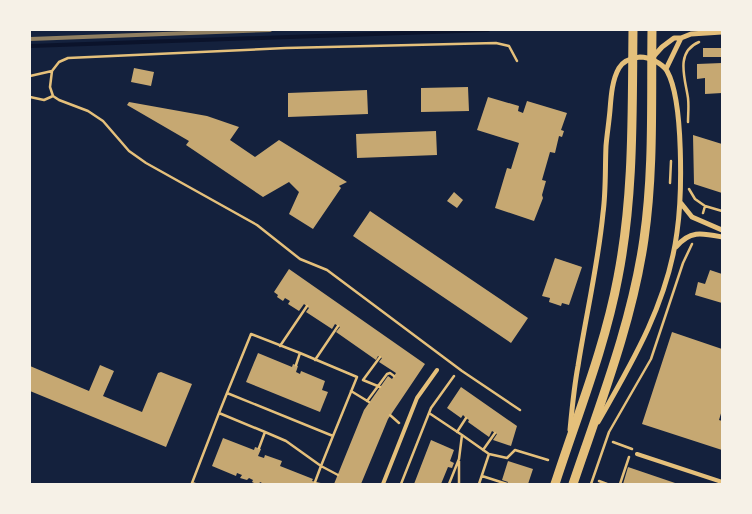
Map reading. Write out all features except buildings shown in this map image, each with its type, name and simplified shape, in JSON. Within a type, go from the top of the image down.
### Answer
[{"type":"street","points":[[555,484],[607,324],[618,276],[630,183],[633,30]]},
{"type":"street","points":[[573,484],[624,328],[635,284],[646,222],[651,148],[652,30]]},
{"type":"street","points":[[652,60],[655,53],[671,39],[691,34],[722,32]]},
{"type":"street","points":[[666,69],[681,38]]},
{"type":"street","points":[[568,442],[603,215],[606,146],[613,87],[623,63],[642,57],[652,60],[666,69],[674,90],[678,120],[678,231],[662,292],[641,346],[589,436]]},
{"type":"street","points":[[679,202],[692,217],[722,230]]},
{"type":"street","points":[[674,249],[682,240],[693,234],[722,237]]},
{"type":"lane","points":[[383,484],[417,398],[437,370]]},
{"type":"lane","points":[[638,454],[722,482]]},
{"type":"path","points":[[688,128],[689,101],[683,60],[687,52],[694,45],[704,41]]},
{"type":"path","points":[[517,61],[509,46],[496,43],[286,48],[68,58],[59,62],[52,71],[50,87],[53,96],[59,100],[88,111],[103,122],[130,151],[146,163],[257,225],[300,258],[328,270],[462,371],[520,410]]},
{"type":"path","points":[[30,76],[52,71]]},
{"type":"path","points":[[30,97],[44,100],[53,96]]},
{"type":"path","points":[[670,177],[670,183]]},
{"type":"path","points":[[688,187],[695,199],[705,206],[722,211]]},
{"type":"path","points":[[701,217],[705,206]]},
{"type":"path","points":[[591,484],[609,432],[651,359],[683,263],[694,238]]},
{"type":"path","points":[[280,346],[307,306]]},
{"type":"path","points":[[314,360],[338,326]]},
{"type":"path","points":[[195,484],[192,483],[196,470],[251,334],[379,387]]},
{"type":"path","points":[[648,344],[655,348]]},
{"type":"path","points":[[296,366],[300,353]]},
{"type":"path","points":[[363,380],[380,357]]},
{"type":"path","points":[[351,391],[368,402],[387,374],[390,373],[394,376]]},
{"type":"path","points":[[400,484],[430,413],[454,376]]},
{"type":"path","points":[[315,482],[357,377]]},
{"type":"path","points":[[227,393],[333,436]]},
{"type":"path","points":[[219,413],[286,441],[321,466],[338,475]]},
{"type":"path","points":[[430,413],[489,454],[507,458],[515,450],[548,460]]},
{"type":"path","points":[[390,415],[399,423]]},
{"type":"path","points":[[457,432],[466,418]]},
{"type":"path","points":[[258,448],[265,432]]},
{"type":"path","points":[[483,450],[495,433]]},
{"type":"path","points":[[459,484],[459,459],[462,435]]},
{"type":"path","points":[[613,442],[632,448],[620,484]]},
{"type":"path","points":[[479,484],[489,454]]},
{"type":"path","points":[[449,484],[459,459]]},
{"type":"path","points":[[482,476],[507,484]]},
{"type":"path","points":[[599,481],[607,484]]},
{"type":"waterway","points":[[30,46],[488,30]]},
{"type":"railway","points":[[30,39],[270,30]]}]
